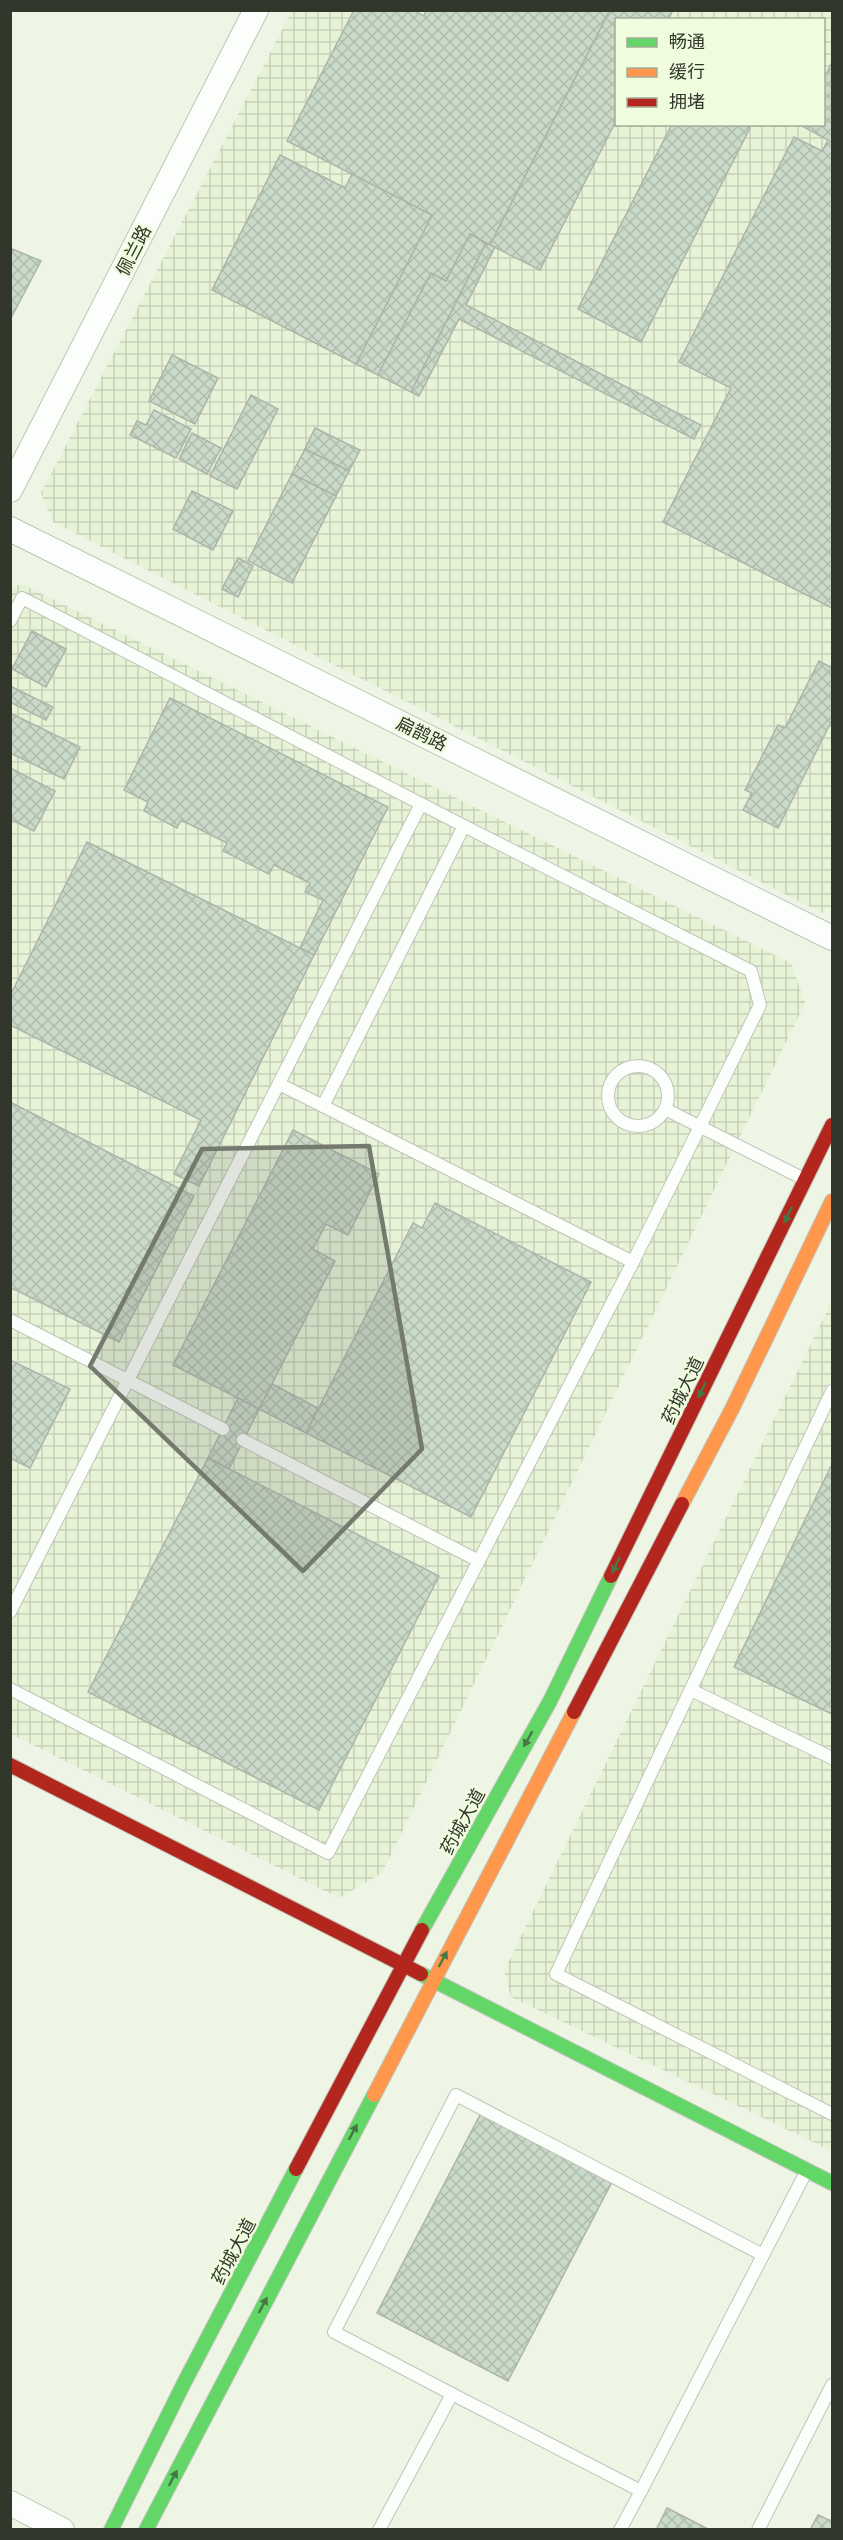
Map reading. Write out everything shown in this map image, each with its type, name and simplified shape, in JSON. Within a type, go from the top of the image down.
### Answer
[{"type":"main road","name":"药城大道","points":[[111,2529],[189,2373],[403,1964],[550,1701],[832,1125]]},
{"type":"main road","points":[[146,2529],[733,1407],[832,1201]]},
{"type":"main road","points":[[10,1765],[832,2182]]},
{"type":"street","name":"佩兰路","points":[[10,490],[256,10]]},
{"type":"street","name":"扁鹊路","points":[[10,529],[832,938]]},
{"type":"street","points":[[10,2503],[62,2529]]},
{"type":"lane","points":[[10,621],[22,598],[751,971],[760,1005],[698,1126],[633,1262],[328,1853],[10,1689]]},
{"type":"lane","points":[[10,1612],[421,804]]},
{"type":"lane","points":[[323,1106],[464,826]]},
{"type":"lane","points":[[634,1066],[652,1069],[665,1082],[668,1091],[665,1110],[652,1123],[633,1126],[624,1123],[617,1118],[608,1101],[611,1082],[624,1069],[634,1066]]},
{"type":"lane","points":[[279,1084],[633,1262]]},
{"type":"lane","points":[[665,1110],[805,1180]]},
{"type":"lane","points":[[10,1320],[223,1429]]},
{"type":"lane","points":[[832,1391],[556,1974],[832,2114]]},
{"type":"lane","points":[[243,1440],[478,1561]]},
{"type":"lane","points":[[691,1690],[832,1758]]},
{"type":"lane","points":[[641,2491],[334,2332],[456,2095],[763,2255]]},
{"type":"lane","points":[[620,2529],[807,2170]]},
{"type":"lane","points":[[758,2529],[832,2385]]},
{"type":"lane","points":[[379,2529],[452,2394]]},
{"type":"highlighted area","points":[[369,1146],[422,1449],[303,1571],[90,1366],[202,1149]]},
{"type":"shaded area","points":[[292,11],[832,11],[832,906],[822,913],[53,522],[41,493]]},
{"type":"shaded area","points":[[22,584],[791,963],[805,1003],[382,1873],[339,1898],[11,1734],[10,588]]},
{"type":"shaded area","points":[[832,1301],[832,2151],[511,1997],[504,1971]]},
{"type":"building","points":[[354,10],[413,10],[424,16],[426,10],[610,10],[490,245],[470,234],[446,281],[431,273],[378,375],[356,364],[432,215],[287,141]]},
{"type":"building","points":[[610,10],[673,10],[669,18],[615,18],[615,123],[540,270],[490,245]]},
{"type":"building","points":[[832,62],[832,608],[663,522],[731,388],[679,362],[794,137],[822,151],[828,140],[802,126],[825,126],[825,77]]},
{"type":"building","points":[[671,126],[746,126],[750,128],[641,342],[578,309]]},
{"type":"building","points":[[280,155],[345,188],[352,174],[432,215],[356,364],[212,290]]},
{"type":"building","points":[[470,234],[486,243],[411,392],[378,375],[431,273],[446,281]]},
{"type":"building","points":[[486,243],[495,247],[466,305],[701,425],[694,439],[459,319],[419,396],[411,392]]},
{"type":"building","points":[[10,248],[41,261],[10,320]]},
{"type":"building","points":[[172,355],[218,378],[195,424],[149,401]]},
{"type":"building","points":[[251,395],[278,409],[237,489],[210,476]]},
{"type":"building","points":[[154,410],[191,429],[176,458],[130,435],[137,421],[146,425]]},
{"type":"building","points":[[315,428],[360,450],[349,471],[305,449]]},
{"type":"building","points":[[192,433],[221,448],[207,474],[179,459]]},
{"type":"building","points":[[305,449],[349,471],[336,496],[292,474]]},
{"type":"building","points":[[292,474],[336,496],[292,583],[248,561]]},
{"type":"building","points":[[192,491],[233,511],[213,550],[173,529]]},
{"type":"building","points":[[238,558],[253,566],[238,597],[222,589]]},
{"type":"building","points":[[32,631],[66,649],[46,687],[12,669]]},
{"type":"building","points":[[819,661],[832,668],[832,720],[778,828],[743,810],[752,793],[745,790],[778,725],[785,728]]},
{"type":"building","points":[[10,686],[53,707],[46,720],[10,702]]},
{"type":"building","points":[[170,698],[388,807],[314,955],[300,948],[323,900],[305,892],[310,883],[274,865],[269,874],[223,851],[227,843],[181,820],[177,828],[144,811],[148,802],[124,790]]},
{"type":"building","points":[[10,713],[80,747],[64,779],[10,753]]},
{"type":"building","points":[[10,768],[55,791],[34,831],[10,819]]},
{"type":"building","points":[[87,842],[314,955],[199,1186],[174,1174],[201,1120],[10,1025],[10,996]]},
{"type":"building","points":[[10,1102],[194,1196],[119,1342],[10,1287]]},
{"type":"building","points":[[293,1130],[379,1174],[348,1235],[326,1224],[313,1249],[335,1261],[259,1409],[173,1365]]},
{"type":"building","points":[[435,1203],[591,1282],[471,1517],[306,1433],[413,1223],[422,1228]]},
{"type":"building","points":[[10,1360],[70,1389],[30,1468],[10,1458]]},
{"type":"building","points":[[272,1384],[318,1408],[306,1433],[259,1409]]},
{"type":"building","points":[[238,1398],[259,1409],[229,1469],[208,1458]]},
{"type":"building","points":[[208,1458],[439,1576],[319,1810],[88,1692]]},
{"type":"building","points":[[832,1464],[832,1714],[734,1667]]},
{"type":"building","points":[[481,2113],[612,2182],[508,2381],[377,2313]]},
{"type":"building","points":[[667,2508],[710,2530],[656,2530]]},
{"type":"building","points":[[818,2515],[831,2521],[832,2517],[832,2530],[810,2530]]},
{"type":"traffic: fast","points":[[422,1930],[550,1701],[611,1576]]},
{"type":"traffic: fast","points":[[421,1974],[832,2183]]},
{"type":"traffic: fast","points":[[146,2530],[374,2095]]},
{"type":"traffic: fast","points":[[111,2530],[184,2383],[296,2169]]},
{"type":"traffic: slow","points":[[682,1504],[733,1407],[832,1201]]},
{"type":"traffic: slow","points":[[374,2095],[574,1712]]},
{"type":"traffic: jam","points":[[611,1576],[832,1125]]},
{"type":"traffic: jam","points":[[574,1712],[682,1504]]},
{"type":"traffic: jam","points":[[10,1765],[421,1974]]},
{"type":"traffic: jam","points":[[296,2169],[422,1930]]}]
